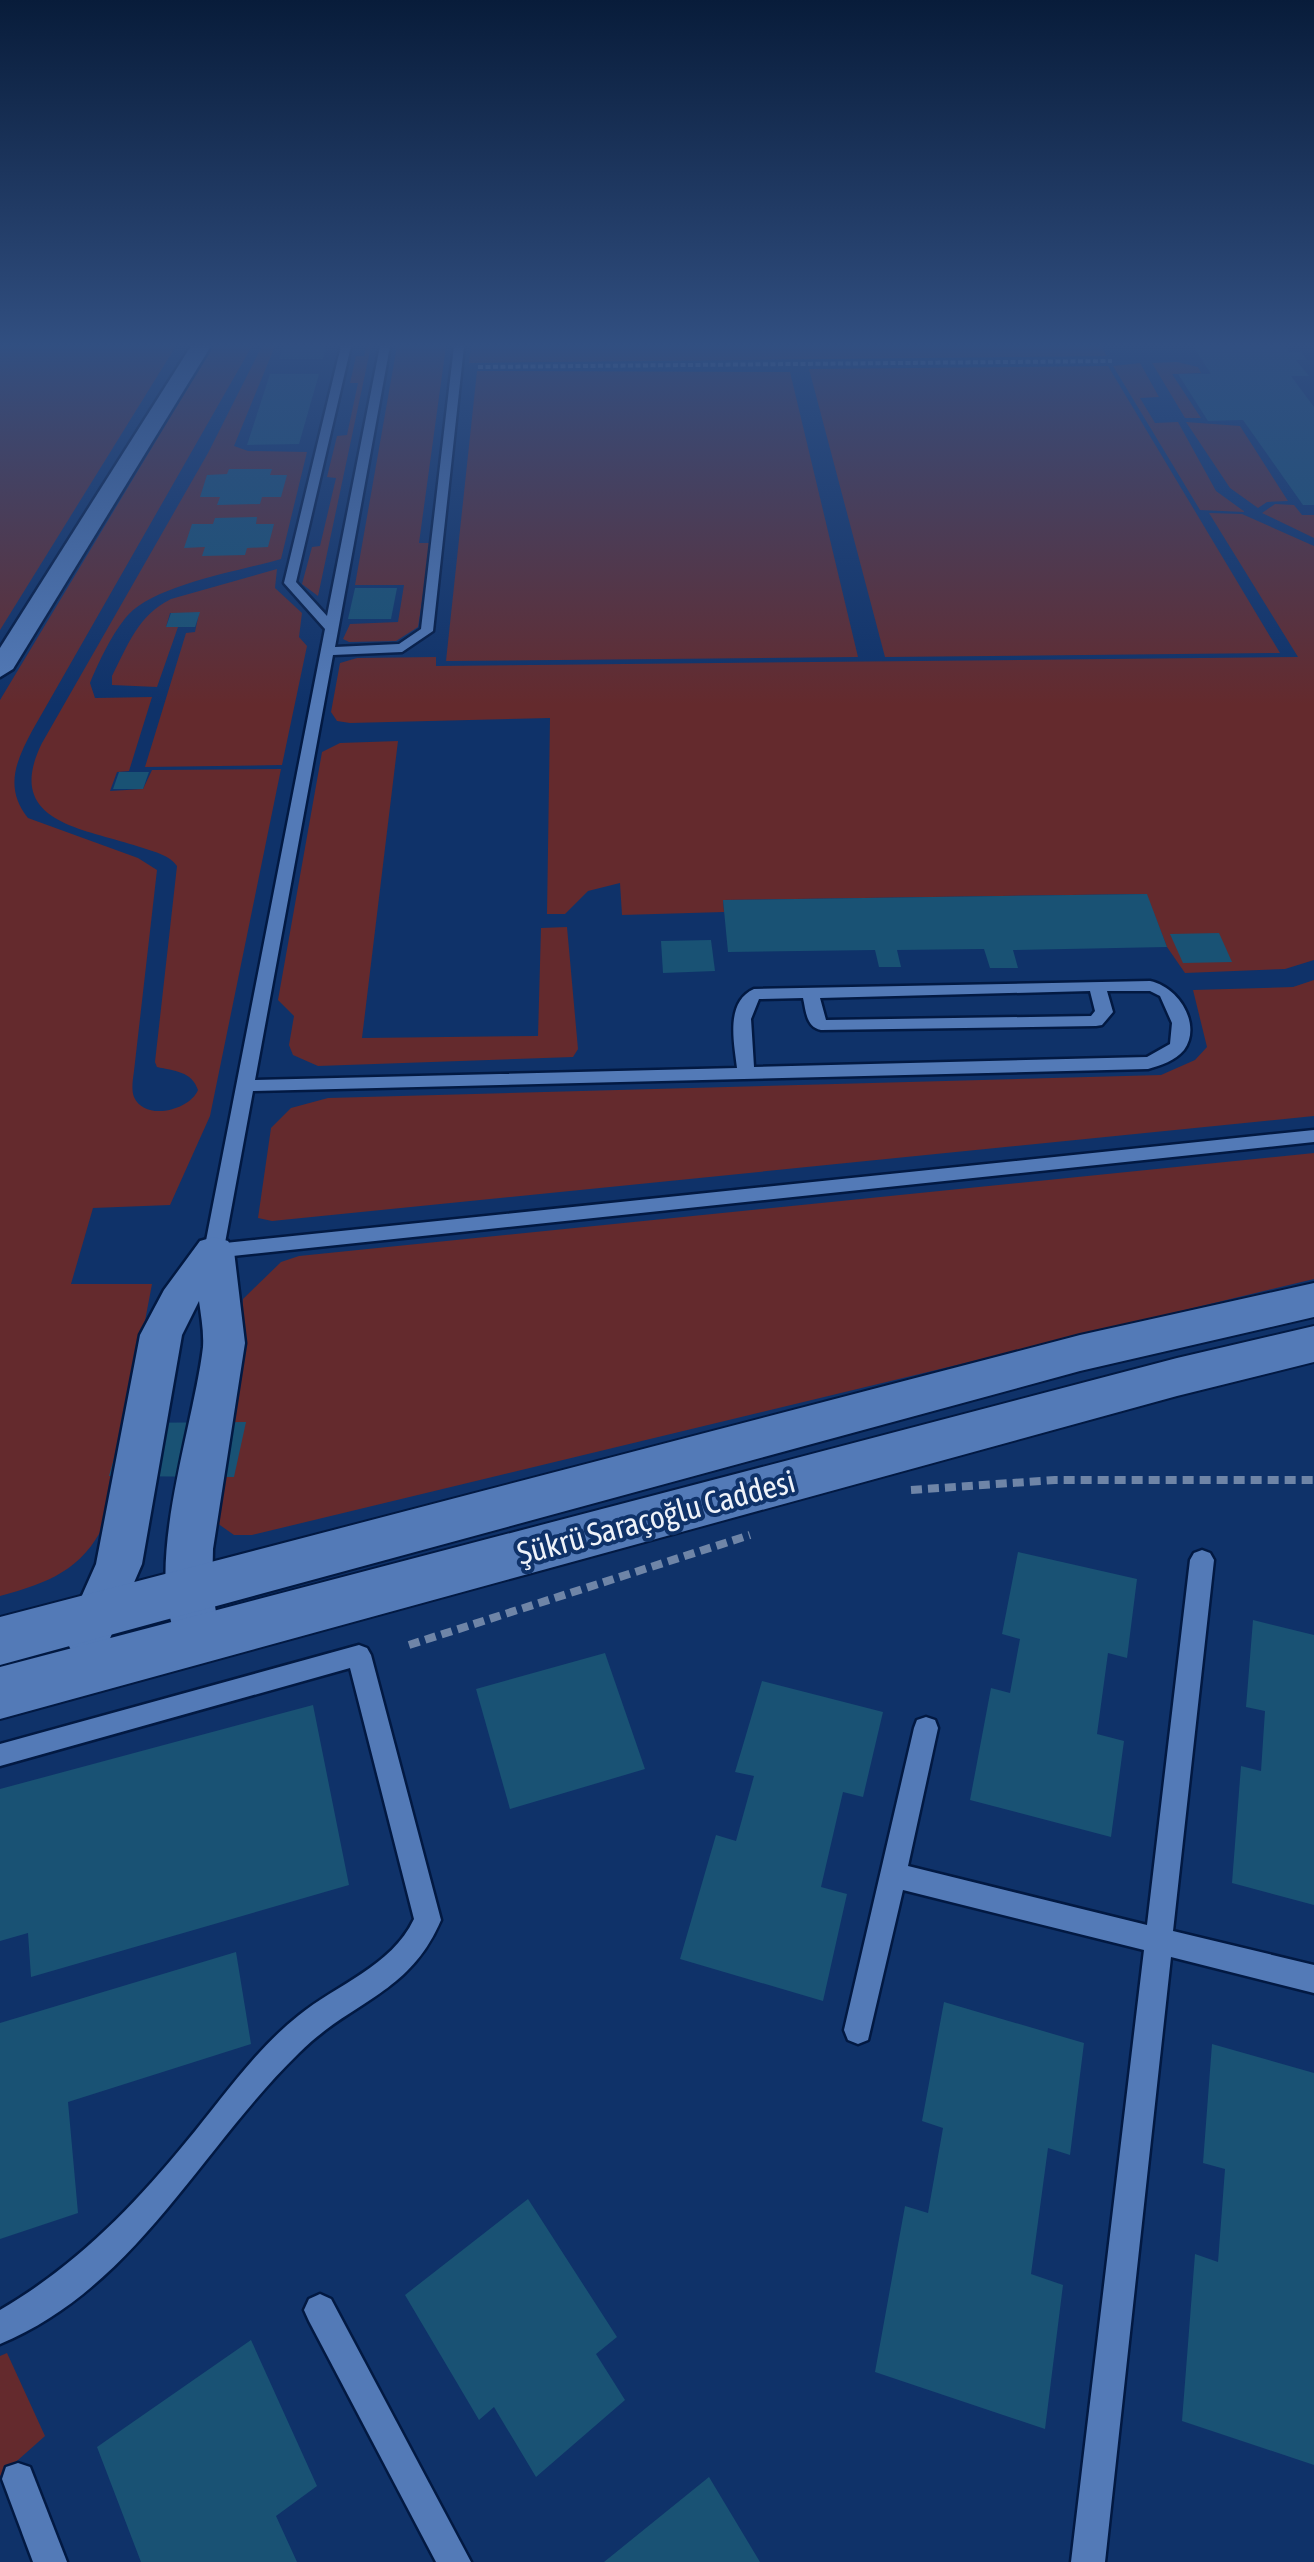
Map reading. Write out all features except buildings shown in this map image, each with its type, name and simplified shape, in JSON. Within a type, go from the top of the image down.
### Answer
[{"type":"street","points":[[0,669],[127,466]]},
{"type":"street","points":[[191,1642],[194,1624],[189,1590],[190,1548],[224,1343],[214,1251]]},
{"type":"street","points":[[97,1667],[89,1650],[88,1634],[119,1564],[162,1335],[178,1300],[214,1251]]},
{"type":"street","points":[[0,1641],[1080,1353],[1314,1300]]},
{"type":"street","name":"Şükrü Saraçoğlu Caddesi","points":[[0,1694],[1158,1382],[1314,1344]]},
{"type":"lane","points":[[318,466],[290,583],[331,628]]},
{"type":"lane","points":[[362,466],[214,1251],[1314,1136]]},
{"type":"lane","points":[[326,652],[402,648],[426,632],[446,466]]},
{"type":"lane","points":[[812,993],[821,1026],[1096,1022],[1104,1012],[1097,986]]},
{"type":"lane","points":[[242,1086],[1148,1063],[1183,1043],[1184,1030],[1171,996],[1157,987],[754,994],[746,1000],[742,1011],[746,1073]]},
{"type":"lane","points":[[1088,2562],[1202,1560]]},
{"type":"lane","points":[[0,1755],[359,1655],[428,1920],[420,1944],[394,1972],[345,1998],[307,2026],[267,2064],[182,2170],[109,2252],[56,2297],[0,2328]]},
{"type":"lane","points":[[858,2030],[926,1728]]},
{"type":"lane","points":[[893,1875],[1314,1980]]},
{"type":"lane","points":[[320,2310],[447,2559]]},
{"type":"lane","points":[[18,2478],[50,2562]]},
{"type":"path","points":[[903,1490],[1055,1480],[1314,1480]]},
{"type":"path","points":[[409,1645],[770,1528]]},
{"type":"shaded area","points":[[0,466],[102,466],[0,630]]},
{"type":"shaded area","points":[[141,466],[184,466],[32,731],[21,753],[14,785],[28,818],[138,858],[157,870],[132,1084],[140,1105],[157,1111],[177,1108],[198,1090],[187,1075],[157,1067],[155,1062],[177,866],[157,853],[56,818],[41,807],[33,791],[32,770],[42,743],[201,466],[304,466],[281,559],[178,587],[141,604],[117,630],[90,683],[95,698],[152,697],[129,771],[117,772],[110,791],[143,789],[152,770],[281,769],[210,1116],[170,1205],[93,1208],[71,1284],[152,1284],[108,1516],[89,1548],[65,1570],[36,1585],[0,1596],[0,700]]},
{"type":"shaded area","points":[[330,466],[346,466],[318,596],[302,584],[312,547],[320,546],[336,478],[327,477]]},
{"type":"shaded area","points":[[376,466],[430,466],[419,543],[431,543],[418,627],[396,641],[343,639],[350,624],[398,622],[404,585],[355,585]]},
{"type":"shaded area","points":[[467,466],[812,466],[858,657],[446,661]]},
{"type":"shaded area","points":[[834,466],[1168,466],[1280,653],[885,657]]},
{"type":"shaded area","points":[[1173,466],[1202,466],[1216,491],[1245,512],[1200,510]]},
{"type":"shaded area","points":[[1215,466],[1265,466],[1288,501],[1267,502],[1258,508],[1230,488]]},
{"type":"shaded area","points":[[1275,504],[1294,505],[1302,515],[1314,515],[1314,538],[1262,513]]},
{"type":"shaded area","points":[[1209,513],[1242,514],[1314,546],[1314,960],[1285,969],[1185,973],[1167,947],[1146,894],[723,900],[724,912],[622,915],[620,883],[588,891],[565,914],[547,914],[550,718],[350,723],[337,721],[331,712],[340,663],[357,658],[436,657],[436,666],[1298,657]]},
{"type":"shaded area","points":[[277,569],[275,588],[302,613],[299,637],[307,646],[282,765],[145,767],[186,633],[195,632],[199,613],[170,613],[166,627],[178,627],[157,687],[112,685],[112,676],[135,632],[150,613],[171,599]]},
{"type":"shaded area","points":[[398,741],[362,1038],[538,1036],[541,928],[567,927],[578,1049],[573,1057],[318,1066],[293,1055],[289,1045],[294,1016],[278,1000],[322,752],[340,743]]},
{"type":"shaded area","points":[[1314,980],[1314,1116],[272,1221],[258,1218],[271,1128],[291,1108],[328,1098],[1161,1075],[1195,1060],[1207,1047],[1193,990],[1293,987]]},
{"type":"shaded area","points":[[1314,1153],[1314,1279],[252,1535],[234,1535],[217,1523],[243,1299],[281,1262],[299,1256]]},
{"type":"shaded area","points":[[7,2353],[45,2436],[0,2476],[0,2356]]}]
